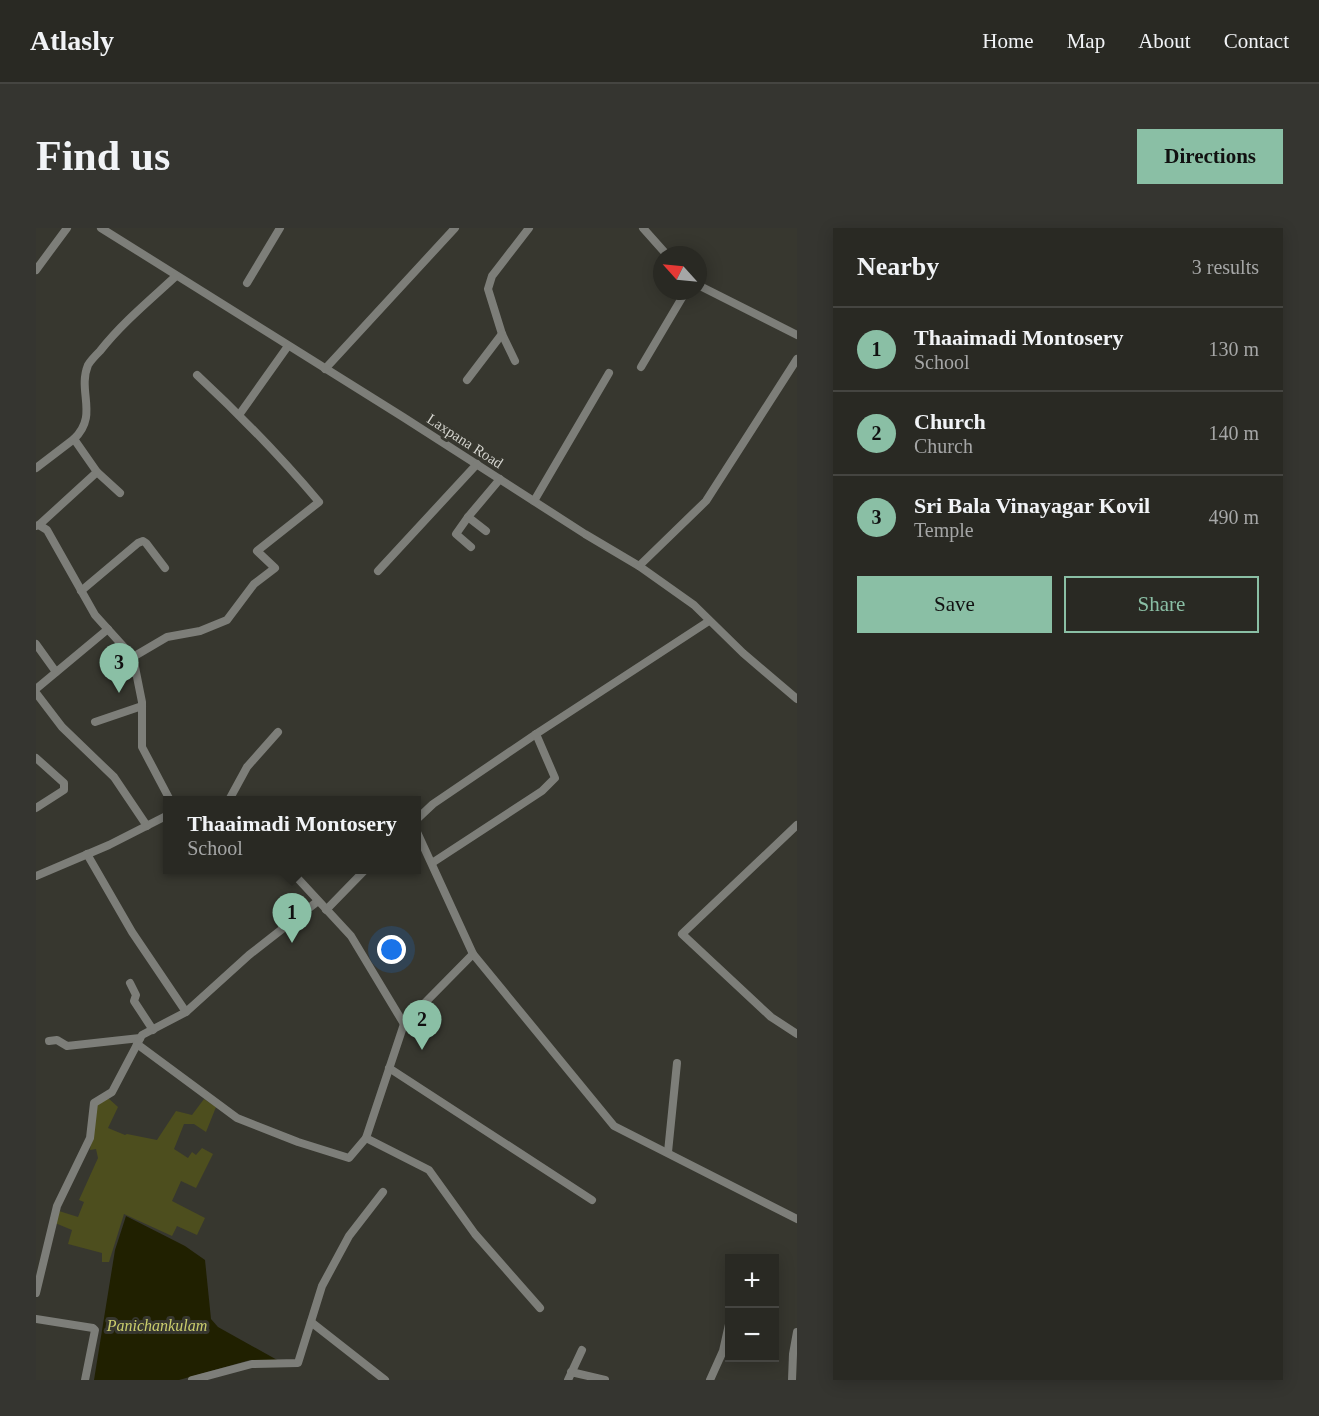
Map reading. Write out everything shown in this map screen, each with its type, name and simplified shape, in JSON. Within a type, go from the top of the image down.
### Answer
[{"type":"street","points":[[36,270],[67,228]]},
{"type":"street","name":"Laxpana Road","points":[[101,228],[111,231],[176,276],[639,566],[694,604],[797,699]]},
{"type":"street","points":[[247,283],[280,228]]},
{"type":"street","points":[[325,369],[455,228]]},
{"type":"street","points":[[515,361],[502,334],[489,283],[529,228]]},
{"type":"street","points":[[643,228],[659,246]]},
{"type":"street","points":[[36,468],[83,430],[88,409],[85,386],[89,365],[110,338],[176,276]]},
{"type":"street","points":[[707,290],[797,335]]},
{"type":"street","points":[[641,367],[681,300]]},
{"type":"street","points":[[467,380],[502,334]]},
{"type":"street","points":[[239,414],[288,346]]},
{"type":"street","points":[[639,566],[706,501],[797,359]]},
{"type":"street","points":[[534,501],[609,373]]},
{"type":"street","points":[[134,657],[167,637],[201,631],[227,620],[254,584],[275,568],[257,551],[319,502],[239,414],[197,375]]},
{"type":"street","points":[[74,439],[97,472],[120,493]]},
{"type":"street","points":[[378,571],[477,464]]},
{"type":"street","points":[[97,472],[38,526],[47,530],[95,615],[134,657],[142,706],[142,747],[168,796]]},
{"type":"street","points":[[471,547],[456,534],[500,479]]},
{"type":"street","points":[[468,517],[486,531]]},
{"type":"street","points":[[81,591],[138,543],[146,543],[165,568]]},
{"type":"street","points":[[421,816],[433,804],[536,734],[710,621]]},
{"type":"street","points":[[108,629],[36,691],[63,727],[114,777],[147,826]]},
{"type":"street","points":[[36,644],[56,672]]},
{"type":"street","points":[[95,722],[142,706]]},
{"type":"street","points":[[232,796],[247,767],[278,732]]},
{"type":"street","points":[[432,864],[542,791],[555,778],[536,734]]},
{"type":"street","points":[[36,758],[64,783],[65,787],[64,790],[36,808]]},
{"type":"street","points":[[36,876],[163,818]]},
{"type":"street","points":[[797,825],[682,934],[771,1017],[797,1034]]},
{"type":"street","points":[[421,839],[473,954],[614,1125],[797,1219]]},
{"type":"street","points":[[87,854],[132,932],[186,1012]]},
{"type":"street","points":[[294,874],[351,936],[404,1024]]},
{"type":"street","points":[[326,910],[361,874]]},
{"type":"street","points":[[36,1293],[57,1206],[90,1138],[94,1103],[112,1092],[142,1035],[186,1012],[249,955],[318,901]]},
{"type":"street","points":[[49,1041],[60,1041],[67,1047],[139,1041],[237,1118],[298,1142],[349,1158],[366,1138],[404,1024],[473,954]]},
{"type":"street","points":[[130,983],[136,995],[134,1001],[153,1030]]},
{"type":"street","points":[[668,1152],[676,1063]]},
{"type":"street","points":[[389,1068],[592,1200]]},
{"type":"street","points":[[366,1138],[429,1170],[475,1234],[540,1308]]},
{"type":"street","points":[[192,1380],[252,1364],[298,1363],[322,1286],[349,1236],[382,1192]]},
{"type":"street","points":[[36,1319],[95,1330],[85,1380]]},
{"type":"street","points":[[311,1322],[385,1380]]},
{"type":"street","points":[[792,1380],[797,1332]]},
{"type":"street","points":[[710,1380],[723,1351],[725,1341]]},
{"type":"street","points":[[582,1350],[569,1376],[605,1380]]},
{"type":"shaded area","points":[[108,1098],[118,1107],[108,1128],[125,1135],[157,1140],[176,1111],[192,1115],[204,1099],[216,1107],[206,1132],[194,1124],[184,1124],[174,1149],[188,1158],[192,1152],[196,1155],[202,1148],[213,1154],[196,1188],[181,1181],[172,1201],[205,1218],[197,1235],[177,1226],[172,1236],[124,1214],[109,1262],[102,1262],[102,1253],[68,1244],[72,1230],[55,1223],[59,1211],[78,1217],[84,1202],[79,1200],[98,1158],[96,1149],[90,1150],[96,1104]]},
{"type":"water","name":"Panichankulam","points":[[126,1216],[185,1246],[205,1260],[211,1319],[218,1327],[279,1361],[250,1360],[179,1380],[94,1380],[115,1250]]},
{"type":"place","name":"Sri Bala Vinayagar Kovil","points":[[119,693]]},
{"type":"place","name":"Thaaimadi Montosery","points":[[292,943]]},
{"type":"place","name":"Church","points":[[422,1050]]}]
